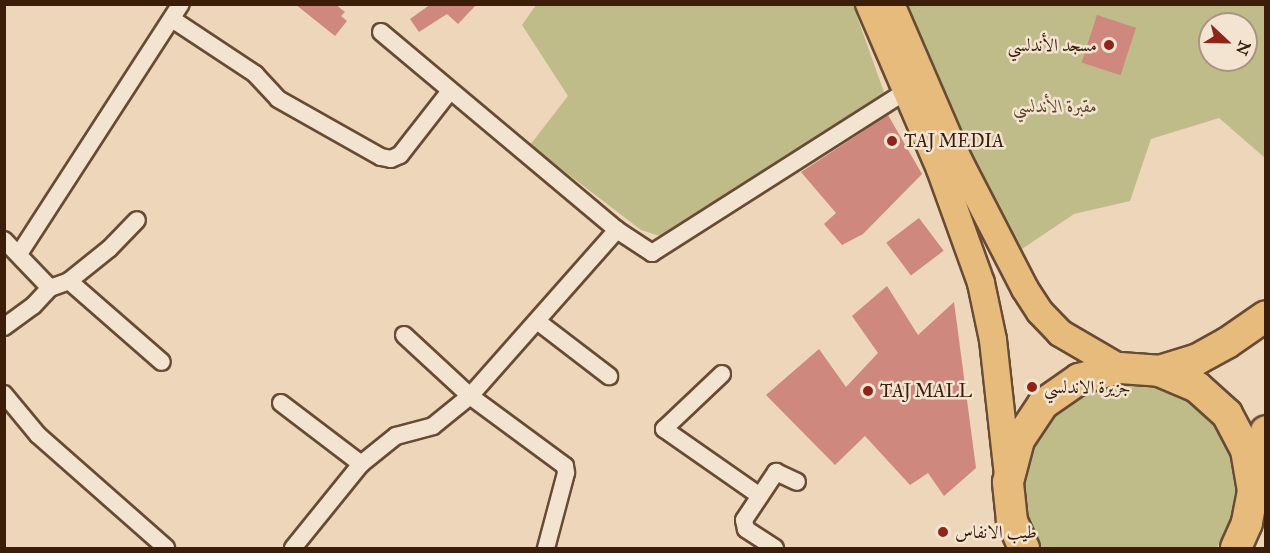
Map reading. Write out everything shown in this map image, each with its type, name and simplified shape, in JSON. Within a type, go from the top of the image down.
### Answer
[{"type":"highway","points":[[1159,371],[1196,360],[1227,343],[1266,316]]},
{"type":"highway","points":[[1024,549],[1009,535],[1008,482],[1019,440],[1043,404],[1079,379],[1120,368],[1159,371],[1197,387],[1227,414],[1246,450],[1253,491]]},
{"type":"highway","points":[[1236,549],[1247,523],[1266,431]]},
{"type":"main road","points":[[869,4],[940,169],[981,283],[993,340],[1008,482]]},
{"type":"main road","points":[[891,4],[959,161],[1025,289],[1040,312],[1060,333],[1120,368]]},
{"type":"street","points":[[19,254],[181,4]]},
{"type":"street","points":[[172,20],[255,74],[278,99],[381,157],[391,159],[400,155],[450,91]]},
{"type":"street","points":[[381,32],[617,230],[649,252],[656,252],[905,92]]},
{"type":"street","points":[[4,327],[33,306],[50,288],[69,281],[109,249],[137,220]]},
{"type":"street","points":[[293,549],[361,464],[396,436],[433,426],[470,396],[617,230]]},
{"type":"street","points":[[4,240],[50,288]]},
{"type":"street","points":[[69,281],[162,362]]},
{"type":"street","points":[[537,321],[609,376]]},
{"type":"street","points":[[404,335],[470,396],[565,466],[566,473],[546,549]]},
{"type":"street","points":[[722,375],[664,429],[760,496]]},
{"type":"street","points":[[4,394],[38,435],[166,549]]},
{"type":"street","points":[[281,403],[361,464]]},
{"type":"street","points":[[775,549],[746,530],[744,520],[776,472],[797,482]]},
{"type":"green space","points":[[536,5],[853,5],[885,95],[660,236],[641,230],[530,145],[568,96],[522,25]]},
{"type":"green space","name":"مقبرة الأندلسي","points":[[904,5],[1265,5],[1265,158],[1219,118],[1151,139],[1130,201],[1074,214],[1022,249],[967,158]]},
{"type":"green space","points":[[1114,382],[1151,382],[1185,395],[1212,419],[1230,451],[1237,487],[1231,523],[1217,548],[1043,548],[1040,545],[1026,514],[1024,479],[1032,446],[1051,416],[1080,393]]},
{"type":"building","points":[[295,4],[335,4],[345,12],[341,16],[347,21],[335,36]]},
{"type":"building","points":[[431,4],[477,4],[458,24],[447,14],[419,32],[410,19]]},
{"type":"building","name":"مسجد الأندلسي","points":[[1097,15],[1136,28],[1121,75],[1082,63]]},
{"type":"building","points":[[888,115],[922,174],[863,234],[842,245],[824,224],[836,213],[801,172]]},
{"type":"building","points":[[919,218],[944,251],[911,275],[886,243]]},
{"type":"building","name":"TAJ MALL","points":[[887,286],[918,335],[954,302],[976,468],[944,496],[928,473],[910,485],[865,436],[835,465],[766,395],[819,349],[846,387],[878,353],[852,316]]},
{"type":"place","name":"مسجد الأندلسي","points":[[1109,45]]},
{"type":"place","name":"TAJ MEDIA","points":[[892,141]]},
{"type":"place","name":"جزيرة الاندلسي","points":[[1032,387]]},
{"type":"place","name":"TAJ MALL","points":[[868,391]]},
{"type":"place","name":"طيب الانفاس","points":[[943,532]]}]
